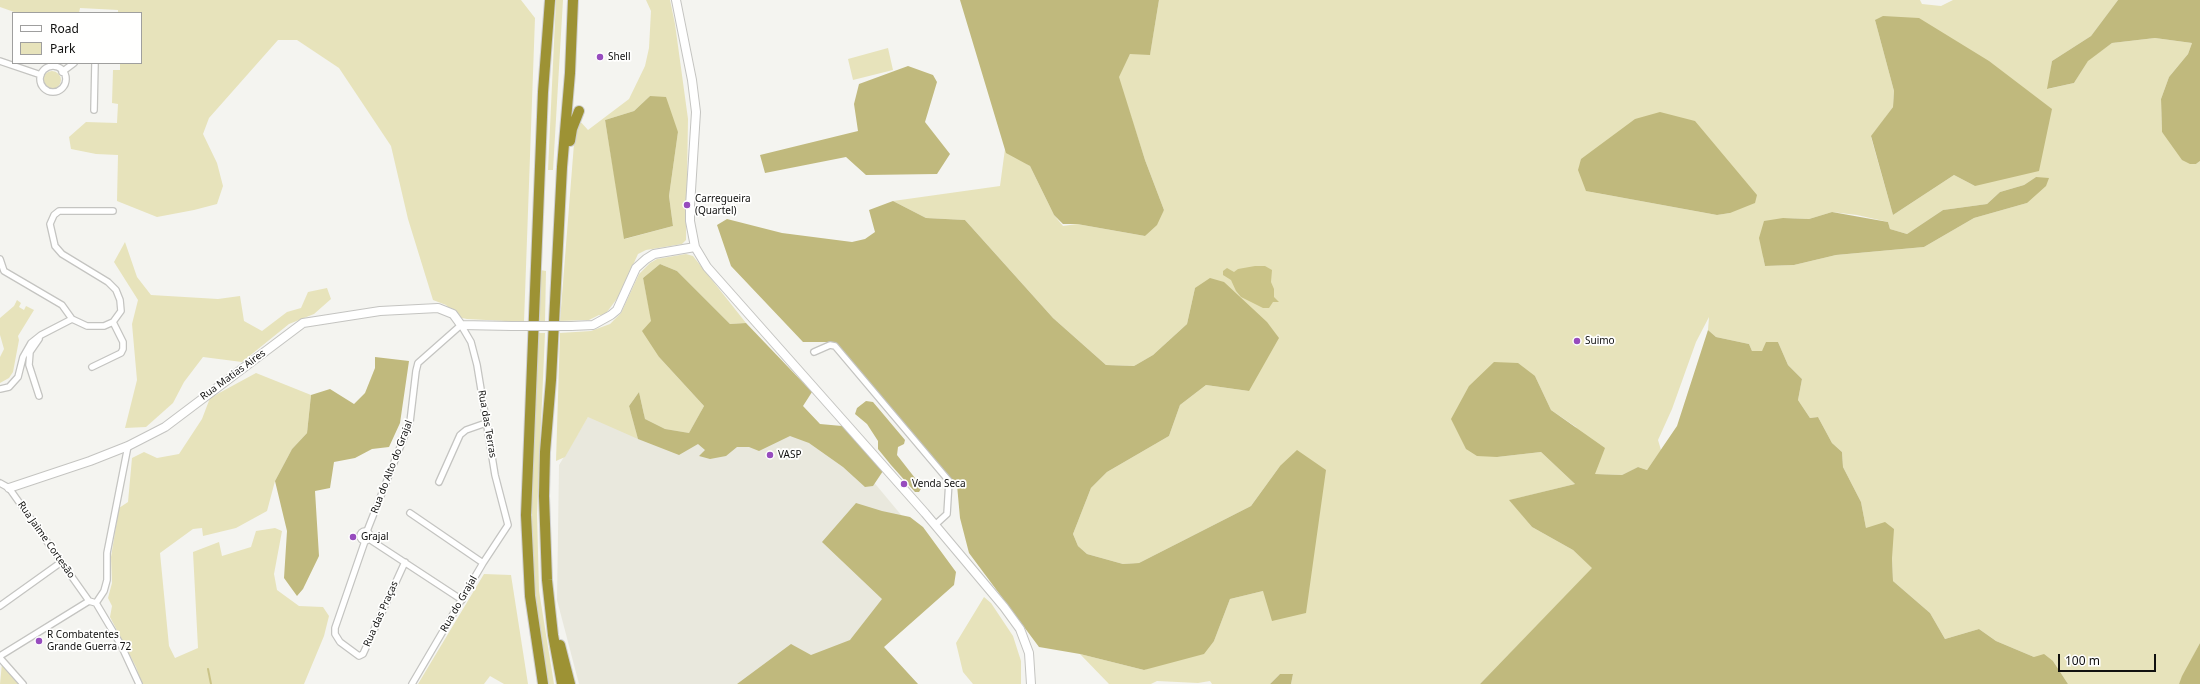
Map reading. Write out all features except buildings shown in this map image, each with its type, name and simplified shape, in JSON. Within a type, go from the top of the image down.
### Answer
[{"type":"highway","points":[[543,92],[550,0]]},
{"type":"highway","points":[[562,684],[550,608],[545,538],[545,452],[551,380],[562,167],[570,73],[572,0]]},
{"type":"highway","points":[[541,9],[544,28],[543,92],[526,515],[530,596],[538,659],[543,684]]},
{"type":"highway","points":[[562,167],[568,154],[572,129],[579,111]]},
{"type":"highway","points":[[550,608],[570,684]]},
{"type":"highway","points":[[538,659],[538,684]]},
{"type":"main road","points":[[676,0],[692,80],[696,112],[690,206],[690,221],[695,247],[707,266],[935,525],[1004,607],[1020,629],[1029,653],[1031,684]]},
{"type":"main road","points":[[462,325],[593,325],[617,310],[636,268],[646,259],[654,254],[695,247]]},
{"type":"main road","name":"Rua Matias Aires","points":[[9,488],[128,446],[165,427],[303,322],[380,311],[438,308],[453,314],[462,325]]},
{"type":"street","points":[[0,61],[40,75]]},
{"type":"street","points":[[62,72],[73,64]]},
{"type":"street","points":[[94,110],[95,64]]},
{"type":"street","points":[[49,67],[56,67],[62,72],[65,80],[64,85],[61,89],[52,92],[44,89],[41,85],[40,75],[49,67]]},
{"type":"street","points":[[0,259],[4,270],[62,305],[70,313],[72,319],[87,326],[97,327],[113,322],[121,311],[120,300],[116,290],[108,282],[62,254],[56,246],[50,224],[54,214],[59,211],[113,211]]},
{"type":"street","points":[[0,390],[9,387],[14,382],[26,350],[31,343],[41,335],[72,319]]},
{"type":"street","points":[[92,367],[121,353],[123,349],[123,342],[113,322]]},
{"type":"street","name":"Rua das Terras","points":[[462,325],[471,342],[477,365],[486,423],[508,525]]},
{"type":"street","name":"Rua do Alto do Grajal","points":[[367,532],[410,422],[418,363],[462,325]]},
{"type":"street","points":[[39,396],[29,365],[30,352],[41,335]]},
{"type":"street","points":[[814,352],[830,345],[835,346],[949,481],[947,514],[935,525]]},
{"type":"street","points":[[439,482],[460,435],[466,430],[486,423]]},
{"type":"street","points":[[96,603],[104,591],[107,580],[107,553],[128,446]]},
{"type":"street","name":"Rua Jaime Cortesão","points":[[0,483],[9,488],[60,563],[89,600]]},
{"type":"street","points":[[410,513],[483,563]]},
{"type":"street","name":"Rua do Grajal","points":[[412,684],[483,563],[508,525]]},
{"type":"street","points":[[367,540],[370,536],[367,532],[362,531],[360,535],[361,539],[367,540],[405,562],[462,600]]},
{"type":"street","name":"Rua das Praças","points":[[367,540],[335,628],[335,634],[340,642],[359,656],[363,654],[405,562]]},
{"type":"street","points":[[0,606],[60,563]]},
{"type":"street","points":[[23,684],[0,657],[89,600],[96,603],[140,684]]},
{"type":"shaded area","points":[[960,0],[1159,0],[1150,55],[1130,54],[1119,77],[1145,160],[1164,210],[1157,225],[1145,236],[1077,224],[1063,224],[1054,215],[1030,166],[1006,153]]},
{"type":"shaded area","points":[[2118,0],[2200,0],[2200,161],[2196,164],[2190,164],[2182,160],[2162,132],[2161,99],[2169,77],[2188,54],[2192,43],[2155,38],[2112,43],[2088,61],[2074,83],[2047,89],[2052,61],[2091,36]]},
{"type":"shaded area","points":[[1883,16],[1919,18],[1989,61],[2052,109],[2039,171],[1975,186],[1954,175],[1893,215],[1871,136],[1893,107],[1894,91],[1875,20]]},
{"type":"shaded area","points":[[908,66],[933,75],[937,82],[925,122],[950,154],[937,174],[866,175],[846,157],[765,173],[760,155],[858,131],[854,104],[859,84]]},
{"type":"shaded area","points":[[650,96],[666,97],[678,132],[669,196],[673,226],[624,239],[605,120],[634,111]]},
{"type":"shaded area","points":[[1660,112],[1695,121],[1757,195],[1755,203],[1730,213],[1717,215],[1586,191],[1578,170],[1581,159],[1635,119]]},
{"type":"shaded area","points":[[2036,177],[2049,178],[2046,186],[2027,203],[1974,218],[1924,247],[1836,255],[1794,265],[1765,266],[1759,238],[1764,221],[1783,218],[1809,219],[1832,212],[1888,222],[1890,229],[1907,234],[1943,210],[1987,204],[2000,192],[2024,185]]},
{"type":"shaded area","points":[[893,201],[926,218],[965,220],[1053,318],[1106,365],[1134,366],[1153,355],[1187,324],[1195,288],[1210,278],[1224,282],[1267,322],[1279,338],[1249,391],[1206,385],[1180,405],[1169,436],[1107,472],[1091,488],[1073,534],[1078,546],[1087,554],[1123,564],[1139,563],[1251,506],[1280,466],[1297,450],[1326,470],[1306,613],[1272,621],[1263,591],[1230,599],[1214,641],[1204,654],[1144,670],[1080,654],[1039,647],[969,553],[960,518],[957,485],[834,342],[803,342],[731,266],[717,225],[727,219],[782,233],[852,242],[865,239],[875,232],[869,210]]},
{"type":"shaded area","points":[[660,264],[677,271],[730,324],[746,323],[812,392],[803,406],[820,424],[842,426],[883,471],[873,486],[865,487],[843,467],[809,443],[790,436],[759,451],[749,447],[737,447],[726,456],[710,459],[699,456],[705,450],[698,444],[679,455],[638,439],[629,406],[639,392],[645,419],[665,429],[689,433],[704,406],[659,357],[642,331],[651,321],[643,278]]},
{"type":"shaded area","points":[[1265,266],[1272,270],[1271,282],[1274,289],[1274,297],[1279,302],[1273,302],[1269,308],[1263,308],[1241,297],[1236,291],[1231,280],[1223,275],[1223,271],[1227,268],[1234,272],[1238,269]]},
{"type":"shaded area","points":[[1708,330],[1716,337],[1749,344],[1752,351],[1762,351],[1766,342],[1778,342],[1788,365],[1802,379],[1798,400],[1810,418],[1818,417],[1832,443],[1842,452],[1843,467],[1861,502],[1866,528],[1885,522],[1894,529],[1892,558],[1893,581],[1930,613],[1945,639],[1979,629],[1996,641],[2034,657],[2044,654],[2053,661],[2068,684],[1480,684],[1592,568],[1573,550],[1532,527],[1509,500],[1575,484],[1541,452],[1497,457],[1477,456],[1466,449],[1451,419],[1469,386],[1494,362],[1518,363],[1535,376],[1551,410],[1605,448],[1595,474],[1622,475],[1638,467],[1647,470],[1677,426]]},
{"type":"shaded area","points":[[375,357],[409,361],[400,423],[389,447],[372,449],[355,458],[334,462],[330,488],[315,491],[319,556],[303,589],[297,596],[284,578],[287,531],[275,481],[292,449],[307,433],[311,395],[330,389],[354,404],[365,393],[375,368]]},
{"type":"shaded area","points":[[866,401],[873,402],[905,440],[904,444],[898,447],[897,455],[922,487],[919,492],[915,492],[891,465],[878,449],[878,441],[867,424],[855,414],[857,408]]},
{"type":"shaded area","points":[[750,408],[857,462],[907,522],[912,602],[821,684],[579,684],[557,600],[559,465],[588,417]]},
{"type":"shaded area","points":[[856,503],[882,511],[910,517],[923,527],[956,572],[954,585],[884,647],[918,684],[737,684],[791,644],[811,655],[850,640],[882,599],[822,542]]},
{"type":"shaded area","points":[[2200,643],[2200,684],[2179,684],[2182,676]]},
{"type":"shaded area","points":[[1280,674],[1293,674],[1291,684],[1270,684]]},
{"type":"green space","points":[[0,0],[521,0],[535,18],[524,322],[467,319],[457,317],[446,305],[433,300],[408,219],[391,146],[339,68],[297,40],[278,40],[209,118],[203,134],[217,163],[223,186],[217,204],[157,217],[117,201],[118,155],[96,154],[71,149],[69,137],[86,122],[117,123],[118,104],[112,103],[113,70],[120,70],[120,64],[142,64],[142,12],[118,12],[118,10],[80,8],[79,12],[14,12],[0,7]]},
{"type":"green space","points":[[556,0],[563,0],[553,170],[548,170]]},
{"type":"green space","points":[[646,0],[670,0],[675,24],[688,119],[686,240],[682,244],[646,250],[638,254],[619,296],[604,316],[599,315],[589,320],[560,321],[575,131],[579,120],[588,130],[629,99],[645,66],[649,48],[651,11]],"holes":[[[650,96],[678,132],[669,196],[673,226],[625,239],[605,120],[634,111]]]},
{"type":"green space","points":[[1159,0],[1920,0],[1922,4],[1941,6],[1953,0],[2118,0],[2091,36],[2052,61],[2048,89],[2074,83],[2089,59],[2112,43],[2155,38],[2192,43],[2188,54],[2169,77],[2161,99],[2162,132],[2196,164],[2200,161],[2200,643],[2179,684],[2068,684],[2053,661],[2034,657],[1996,641],[1979,629],[1945,639],[1930,613],[1893,581],[1892,558],[1866,528],[1861,502],[1843,467],[1842,452],[1832,443],[1818,417],[1810,418],[1798,400],[1802,379],[1788,365],[1778,342],[1762,351],[1752,351],[1749,344],[1716,337],[1708,330],[1709,317],[1696,342],[1672,409],[1658,440],[1661,450],[1647,470],[1638,467],[1622,475],[1595,474],[1576,427],[1551,410],[1535,376],[1497,457],[1541,452],[1575,484],[1510,500],[1532,527],[1573,550],[1593,568],[1480,684],[1291,684],[1293,674],[1280,674],[1270,684],[1212,684],[1210,681],[1198,683],[1157,681],[1151,684],[1109,684],[1080,654],[1144,670],[1214,641],[1230,599],[1263,591],[1280,466],[1251,506],[1139,563],[1123,564],[1087,554],[1078,546],[1073,534],[1091,488],[1107,472],[1169,436],[1180,405],[1206,385],[1249,391],[1195,288],[1187,324],[1153,355],[1134,366],[1106,365],[1053,318],[965,220],[926,218],[893,201],[1000,186],[1005,149],[1030,166],[1054,215],[1063,226],[1077,224],[1145,236],[1164,210],[1145,160],[1118,77],[1130,54],[1150,54]],"holes":[[[1875,20],[1975,186],[1954,175],[1893,215],[1871,137],[1893,107],[1894,91]],[[2036,177],[2027,203],[1974,218],[1924,247],[1836,255],[1794,265],[1765,266],[1763,257],[1783,218],[1809,219],[1832,212],[1857,215],[1888,222],[1890,229],[1907,234],[1943,210],[1987,204],[2000,192],[2024,185]],[[1586,191],[1730,213],[1717,215]]]},
{"type":"green space","points":[[888,48],[893,70],[853,80],[848,59]]},
{"type":"green space","points":[[52,71],[58,74],[61,80],[58,86],[52,89],[46,86],[43,80],[46,74]]},
{"type":"green space","points":[[125,242],[137,277],[151,295],[218,299],[240,296],[244,321],[262,331],[287,312],[301,308],[308,292],[327,288],[331,299],[314,314],[289,324],[242,362],[203,357],[184,382],[173,403],[146,427],[125,428],[137,380],[132,324],[138,300],[114,262]]},
{"type":"green space","points":[[686,254],[693,256],[746,323],[730,324],[677,271],[660,264],[643,278],[659,357],[704,406],[689,433],[665,429],[645,419],[639,392],[629,406],[638,439],[588,417],[565,457],[556,461],[560,333],[591,331],[610,324],[621,313],[639,274],[650,263],[657,259]]},
{"type":"green space","points":[[540,270],[546,271],[545,321],[538,321]]},
{"type":"green space","points":[[17,300],[21,303],[19,307],[24,310],[26,306],[34,310],[18,336],[19,340],[13,372],[9,378],[0,383],[0,357],[4,349],[0,335],[0,318],[14,306]]},
{"type":"green space","points":[[537,333],[545,333],[537,514],[539,591],[554,684],[547,684],[533,591],[530,523]]},
{"type":"green space","points":[[256,373],[311,395],[307,433],[292,449],[275,481],[267,511],[236,528],[203,536],[202,528],[193,529],[160,553],[169,646],[175,658],[198,648],[193,552],[219,542],[222,556],[251,547],[256,531],[275,528],[282,531],[274,574],[277,590],[299,606],[323,607],[329,616],[324,636],[304,684],[142,684],[136,667],[110,617],[112,606],[108,598],[112,583],[111,557],[119,508],[128,502],[132,458],[144,452],[157,458],[179,454],[202,419],[210,398]]},
{"type":"green space","points":[[484,574],[511,575],[528,684],[504,684],[490,676],[484,684],[418,684]]},
{"type":"green space","points":[[984,597],[991,603],[1013,636],[1021,661],[1021,684],[973,684],[963,672],[956,643]]},
{"type":"green space","points":[[2,663],[20,684],[0,684]]},
{"type":"waterway","points":[[208,669],[211,684]]},
{"type":"place","name":"Shell","points":[[600,57]]},
{"type":"place","name":"Carregueira (Quartel)","points":[[687,205]]},
{"type":"place","name":"Suimo","points":[[1577,341]]},
{"type":"place","name":"VASP","points":[[770,455]]},
{"type":"place","name":"Venda Seca","points":[[904,484]]},
{"type":"place","name":"Grajal","points":[[353,537]]},
{"type":"place","name":"R Combatentes Grande Guerra 72","points":[[39,641]]}]
